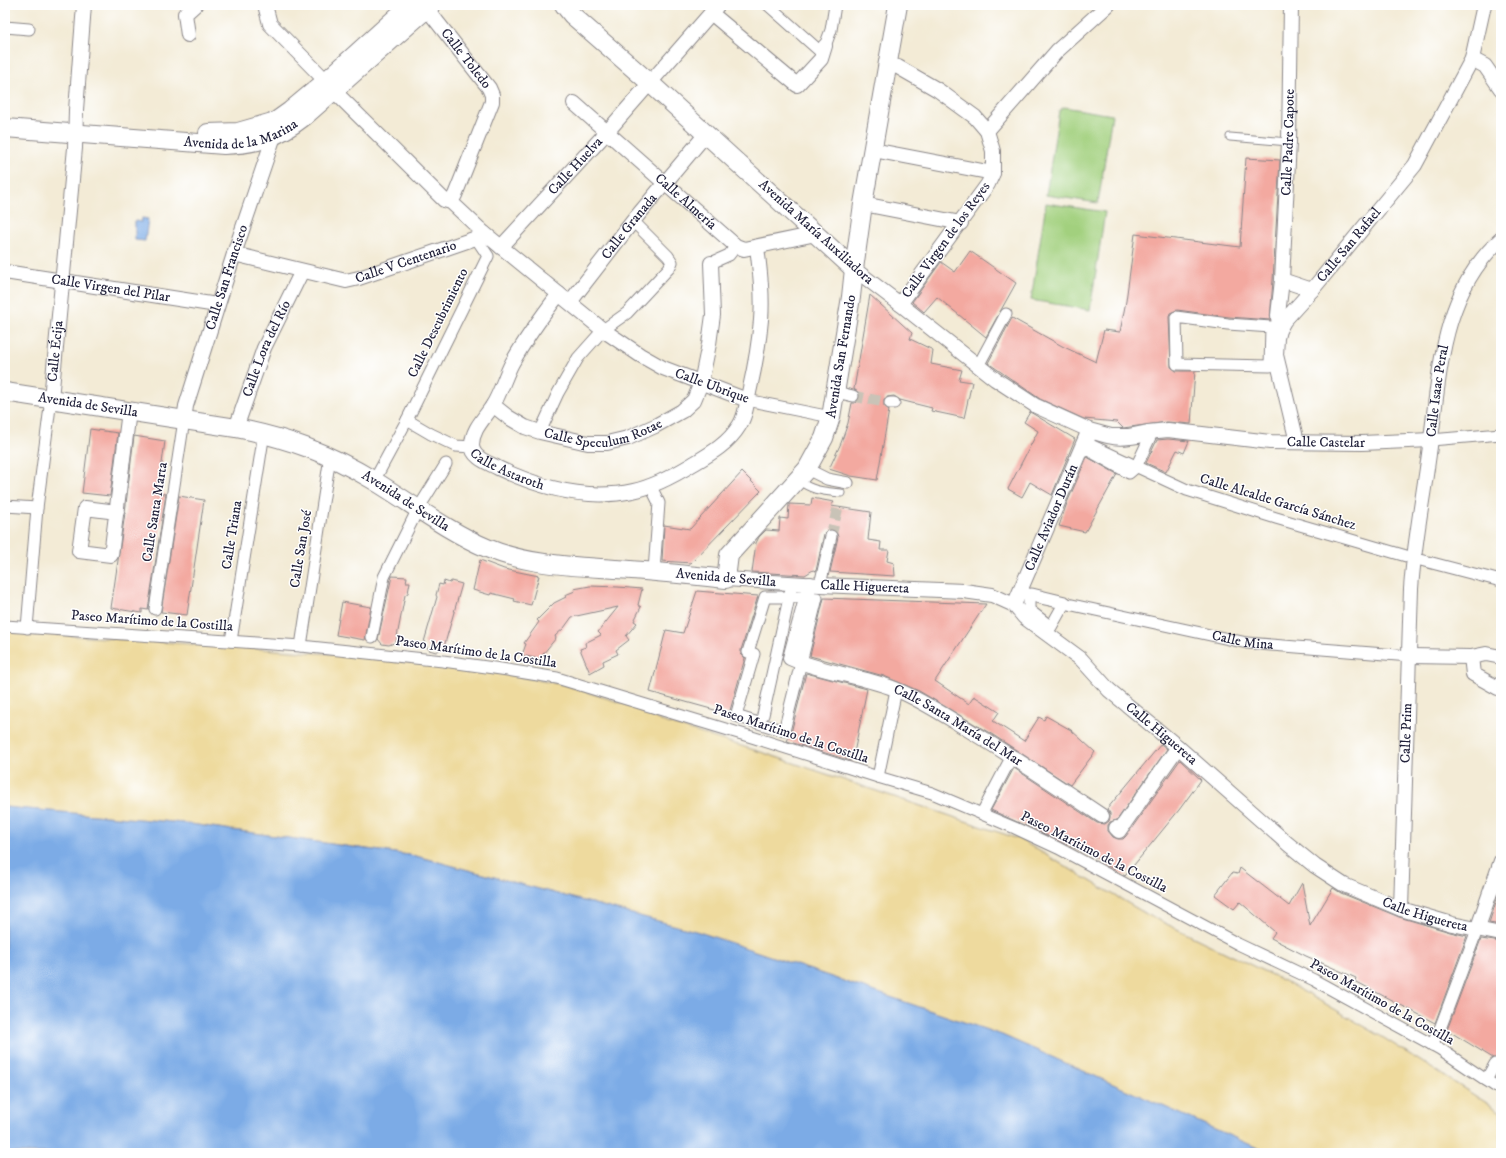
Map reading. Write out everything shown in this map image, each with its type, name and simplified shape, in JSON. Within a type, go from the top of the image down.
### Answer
[{"type":"street","name":"Calle Écija","points":[[27,628],[38,508],[51,399],[76,128],[84,5]]},
{"type":"street","points":[[188,35],[185,14],[195,5]]},
{"type":"street","name":"Calle Ubrique","points":[[265,5],[270,24],[444,200],[451,202],[480,235],[501,247],[603,330],[640,355],[663,368],[701,383],[747,400],[832,417]]},
{"type":"street","name":"Avenida María Auxiliadora","points":[[564,5],[572,15],[650,83],[854,270],[900,304],[995,379],[1087,439]]},
{"type":"street","points":[[768,5],[824,50]]},
{"type":"street","points":[[714,9],[797,85],[821,59],[831,30],[835,5]]},
{"type":"street","name":"Avenida San Fernando","points":[[726,579],[729,555],[802,474],[824,438],[832,417],[845,394],[854,270],[863,204],[898,5]]},
{"type":"street","points":[[987,131],[1057,51],[1108,5]]},
{"type":"street","name":"Calle Padre Capote","points":[[1275,328],[1282,280],[1290,142],[1291,5]]},
{"type":"street","name":"Calle San Rafael","points":[[1297,442],[1276,355],[1277,338],[1275,328],[1284,321],[1312,290],[1415,165],[1472,59],[1484,5]]},
{"type":"street","name":"Avenida de la Marina","points":[[5,117],[76,128],[224,145],[241,145],[274,136],[290,127],[330,86],[423,6]]},
{"type":"street","name":"Calle Toledo","points":[[423,6],[489,88],[492,94],[492,102],[451,202]]},
{"type":"street","name":"Calle Huelva","points":[[501,247],[607,132],[714,9]]},
{"type":"street","points":[[5,27],[29,29]]},
{"type":"street","points":[[1472,59],[1485,66],[1501,89]]},
{"type":"street","name":"Calle Virgen de los Reyes","points":[[887,65],[898,67],[938,90],[975,117],[987,131],[993,151],[993,173],[988,184],[961,223],[900,304]]},
{"type":"street","name":"Avenida de la Marina","points":[[5,128],[76,128],[212,134],[238,132],[276,121],[330,86]]},
{"type":"street","name":"Calle Almería","points":[[574,104],[736,246]]},
{"type":"street","name":"Calle Granada","points":[[564,298],[633,221],[706,134]]},
{"type":"street","name":"Calle San Francisco","points":[[184,420],[186,406],[217,305],[274,136]]},
{"type":"street","points":[[873,150],[993,173]]},
{"type":"street","points":[[863,204],[961,223]]},
{"type":"street","points":[[540,432],[558,393],[578,358],[603,330],[627,313],[669,268],[672,262],[668,256],[633,221]]},
{"type":"street","points":[[711,263],[729,255],[736,246],[744,249],[816,234]]},
{"type":"street","name":"Calle V Centenario","points":[[234,254],[346,281],[359,278],[480,235]]},
{"type":"street","name":"Calle Descubrimiento","points":[[407,421],[488,256],[480,235]]},
{"type":"street","name":"Calle Isaac Peral","points":[[1413,558],[1431,440],[1439,365],[1446,334],[1458,298],[1476,267],[1490,248],[1501,239]]},
{"type":"street","name":"Calle Astaroth","points":[[564,298],[531,330],[512,364],[493,405],[482,418],[474,434],[472,447],[475,454],[483,461],[519,478],[551,488],[585,494],[618,494],[635,491],[682,471],[709,455],[730,438],[740,425],[758,354],[762,318],[761,283],[757,247]]},
{"type":"street","name":"Calle Speculum Rotae","points":[[493,405],[514,420],[540,432],[588,443],[607,443],[628,438],[656,426],[682,411],[694,400],[701,383],[709,344],[713,315],[711,263]]},
{"type":"street","name":"Calle Lora del Río","points":[[236,428],[264,348],[302,271]]},
{"type":"street","name":"Calle Virgen del Pilar","points":[[5,272],[217,305]]},
{"type":"street","points":[[1282,280],[1312,290]]},
{"type":"street","points":[[978,366],[1006,314]]},
{"type":"street","points":[[1176,317],[1228,324],[1275,328],[1270,366],[1177,364],[1176,317]]},
{"type":"street","name":"Avenida de Sevilla","points":[[5,392],[264,433],[305,446],[330,457],[374,481],[464,537],[488,549],[520,558],[554,564],[726,579],[791,590],[812,588]]},
{"type":"street","points":[[117,512],[129,411]]},
{"type":"street","name":"Calle Santa Marta","points":[[155,609],[184,420]]},
{"type":"street","points":[[374,481],[407,421],[456,446],[472,447]]},
{"type":"street","name":"Calle Castelar","points":[[1087,439],[1111,436],[1128,436],[1168,430],[1270,442],[1362,443],[1431,440],[1501,434]]},
{"type":"street","name":"Calle Triana","points":[[231,642],[264,433]]},
{"type":"street","points":[[1087,439],[1085,447],[1088,450],[1128,473],[1134,466],[1151,435],[1149,433]]},
{"type":"street","name":"Calle Aviador Durán","points":[[1014,605],[1026,593],[1087,439]]},
{"type":"street","name":"Calle San José","points":[[301,646],[330,457]]},
{"type":"street","points":[[372,637],[384,577],[418,509],[446,464]]},
{"type":"street","name":"Calle Alcalde García Sánchez","points":[[1134,466],[1187,490],[1276,518],[1413,558],[1501,581]]},
{"type":"street","points":[[802,474],[848,483]]},
{"type":"street","points":[[650,485],[660,503],[654,572]]},
{"type":"street","points":[[5,506],[38,508]]},
{"type":"street","points":[[763,715],[791,590],[765,597],[748,652],[754,654],[736,716],[784,731],[801,662],[790,658],[812,588],[831,536]]},
{"type":"street","name":"Calle Prim","points":[[1402,909],[1413,558]]},
{"type":"street","name":"Calle Higuereta","points":[[812,588],[964,591],[992,595],[1014,605],[1024,617],[1081,659],[1109,690],[1178,747],[1282,840],[1315,866],[1344,885],[1402,909],[1477,930],[1501,934]]},
{"type":"street","points":[[1026,593],[1030,610],[1051,627],[1064,604]]},
{"type":"street","name":"Calle Mina","points":[[1026,593],[1064,604],[1247,643],[1410,656],[1471,657],[1486,654],[1501,657]]},
{"type":"street","name":"Paseo Marítimo de la Costilla","points":[[5,626],[301,646],[443,661],[557,678],[755,738],[878,778],[932,793],[982,813],[1058,848],[1231,941],[1314,980],[1432,1045],[1501,1090]]},
{"type":"street","points":[[1471,657],[1473,674],[1498,688]]},
{"type":"street","name":"Calle Santa María del Mar","points":[[801,662],[810,666],[870,680],[924,703],[1012,756],[1102,816]]},
{"type":"street","points":[[878,778],[896,690]]},
{"type":"street","points":[[1117,832],[1178,747]]},
{"type":"street","points":[[982,813],[1012,756]]},
{"type":"street","points":[[1432,1045],[1441,1026],[1501,861]]},
{"type":"street","points":[[1486,1080],[1496,1064],[1501,1067]]},
{"type":"lane","points":[[1230,137],[1290,142]]},
{"type":"lane","points":[[802,474],[807,487],[814,490],[841,493]]},
{"type":"green space","points":[[1064,107],[1112,115],[1098,203],[1046,195],[1059,111]]},
{"type":"green space","points":[[1046,203],[1105,212],[1090,310],[1031,300]]},
{"type":"sand","points":[[5,631],[348,655],[510,675],[565,685],[628,705],[661,721],[767,754],[1019,839],[1148,915],[1284,981],[1324,1003],[1379,1035],[1501,1112],[1501,1153],[1269,1153],[1002,1035],[699,932],[416,856],[183,823],[5,807]]},
{"type":"water","points":[[142,218],[148,219],[145,241],[135,240],[135,221],[141,222]]},
{"type":"water","points":[[5,807],[183,823],[416,856],[699,932],[1002,1035],[1269,1153],[5,1153]]},
{"type":"building","points":[[1246,158],[1280,160],[1270,320],[1229,317],[1177,310],[1170,313],[1171,367],[1176,371],[1195,371],[1191,424],[1167,422],[1123,428],[1117,422],[1084,419],[1040,399],[988,363],[1012,318],[1062,346],[1096,362],[1104,330],[1120,332],[1126,301],[1135,234],[1240,247]]},
{"type":"building","points":[[970,251],[1016,283],[986,337],[937,297],[924,312],[912,302],[941,262],[955,272]]},
{"type":"building","points":[[870,295],[912,333],[910,339],[933,350],[931,364],[962,370],[959,380],[972,382],[964,418],[931,411],[932,408],[900,400],[894,396],[884,399],[884,406],[889,410],[877,480],[851,476],[829,469],[848,423],[852,403],[855,403],[860,398],[860,394],[854,389]]},
{"type":"building","points":[[1030,412],[1075,439],[1052,495],[1030,482],[1022,497],[1008,489],[1038,431],[1024,422]]},
{"type":"building","points":[[90,429],[118,433],[110,496],[82,493]]},
{"type":"building","points":[[134,436],[165,441],[158,493],[166,494],[148,610],[142,609],[142,613],[111,608],[125,513]]},
{"type":"building","points":[[1168,439],[1189,441],[1184,453],[1177,450],[1166,472],[1146,463],[1157,440]]},
{"type":"building","points":[[1087,457],[1117,474],[1085,532],[1059,526],[1067,503]]},
{"type":"building","points":[[742,472],[761,491],[691,563],[662,561],[664,525],[690,529]]},
{"type":"building","points":[[179,496],[204,500],[187,615],[161,612]]},
{"type":"building","points":[[812,498],[834,502],[831,506],[871,512],[868,540],[881,542],[880,550],[889,550],[887,561],[894,563],[895,576],[830,572],[838,537],[836,531],[832,529],[829,529],[824,534],[816,571],[813,570],[805,575],[752,572],[756,543],[759,537],[766,530],[779,531],[780,518],[788,519],[789,504],[811,505]]},
{"type":"building","points":[[480,560],[504,569],[539,576],[531,605],[514,601],[515,599],[491,593],[490,595],[473,590]]},
{"type":"building","points":[[392,576],[407,577],[406,582],[410,582],[408,593],[405,595],[396,642],[389,645],[382,644],[378,639]]},
{"type":"building","points":[[444,581],[462,584],[444,647],[436,652],[429,650],[424,642],[437,597],[436,595],[439,584],[443,585]]},
{"type":"building","points":[[590,586],[642,589],[638,605],[641,607],[634,621],[637,623],[626,636],[629,640],[616,650],[618,654],[603,661],[604,665],[590,673],[580,649],[586,647],[585,643],[601,635],[598,632],[618,607],[572,617],[564,628],[555,636],[556,638],[539,659],[522,655],[526,644],[524,643],[539,622],[537,620],[554,603],[566,597],[565,595],[575,591],[574,589]]},
{"type":"building","points":[[697,591],[758,596],[741,650],[741,654],[745,658],[729,714],[650,692],[666,630],[683,633]]},
{"type":"building","points":[[824,598],[986,604],[935,681],[969,704],[974,696],[999,712],[993,721],[1024,741],[1039,717],[1044,720],[1046,716],[1071,730],[1095,752],[1070,785],[993,735],[919,691],[884,676],[810,656]]},
{"type":"building","points":[[342,602],[371,607],[365,640],[336,635]]},
{"type":"building","points":[[806,673],[867,689],[853,758],[851,761],[787,741],[791,733]]},
{"type":"building","points":[[1161,744],[1167,749],[1117,820],[1110,822],[1108,825],[1108,831],[1113,837],[1123,839],[1126,836],[1180,760],[1201,780],[1179,810],[1125,876],[1106,865],[1107,863],[991,810],[1014,768],[1097,823],[1105,824],[1109,821],[1110,817],[1110,813],[1107,809]]},
{"type":"building","points":[[1240,868],[1289,906],[1302,883],[1310,926],[1333,888],[1341,893],[1399,917],[1467,936],[1435,1023],[1355,981],[1356,978],[1306,956],[1271,938],[1275,932],[1240,902],[1234,909],[1215,895],[1232,873],[1238,874]]},
{"type":"building","points":[[1501,887],[1501,925],[1489,923]]},
{"type":"building","points":[[1481,939],[1501,942],[1501,1059],[1493,1058],[1447,1030]]},
{"type":"tunnel","points":[[853,396],[890,403]]},
{"type":"tunnel","points":[[831,536],[838,507]]}]
